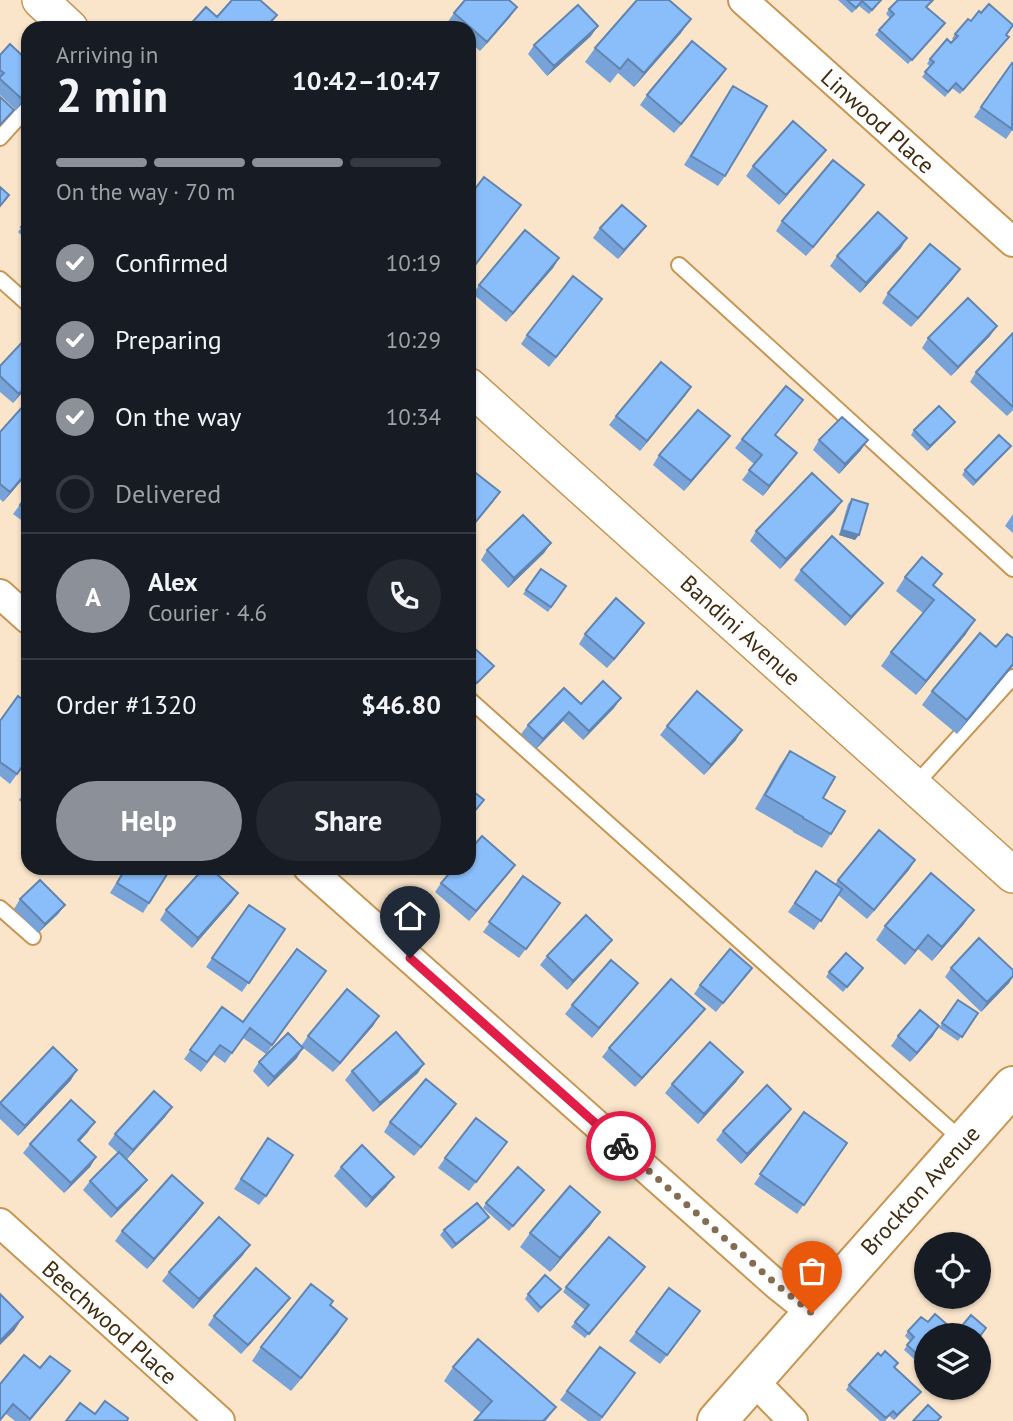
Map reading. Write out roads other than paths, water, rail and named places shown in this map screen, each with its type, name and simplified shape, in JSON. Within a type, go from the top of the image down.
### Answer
[{"type":"main road","name":"Brockton Avenue","points":[[717,1421],[1013,1086]]},
{"type":"street","points":[[40,0],[62,21]]},
{"type":"street","name":"Linwood Place","points":[[743,0],[1013,242]]},
{"type":"street","name":"Bandini Avenue","points":[[476,392],[1013,875]]},
{"type":"street","points":[[0,594],[21,613]]},
{"type":"street","points":[[316,875],[777,1285],[812,1313]]},
{"type":"street","name":"Beechwood Place","points":[[0,1223],[220,1421]]},
{"type":"street","points":[[754,1381],[793,1421]]},
{"type":"lane","points":[[0,138],[21,115]]},
{"type":"lane","points":[[680,265],[1013,569]]},
{"type":"lane","points":[[0,279],[21,298]]},
{"type":"lane","points":[[915,785],[1013,677]]},
{"type":"lane","points":[[476,705],[964,1142]]},
{"type":"lane","points":[[0,908],[33,937]]}]
